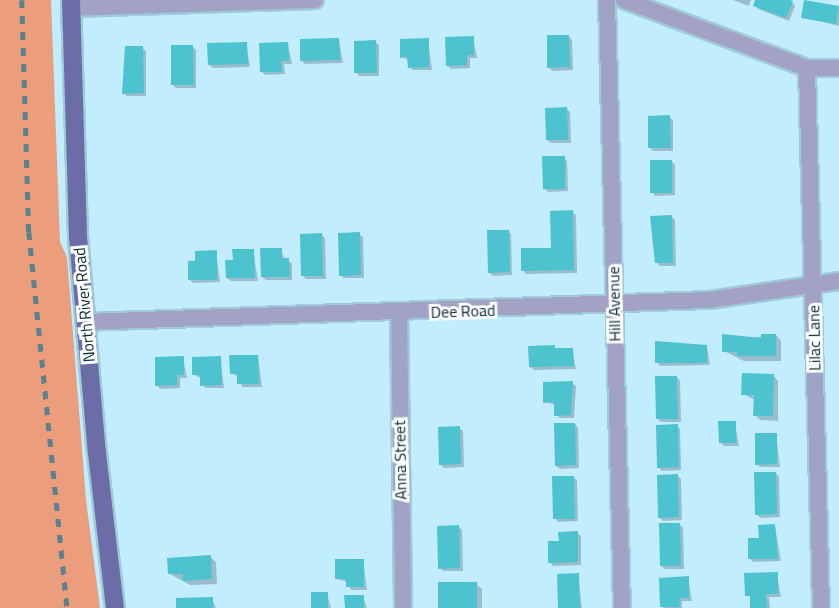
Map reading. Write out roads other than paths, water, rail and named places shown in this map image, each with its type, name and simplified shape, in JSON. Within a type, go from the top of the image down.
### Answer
[{"type":"main road","name":"North River Road","points":[[71,4],[74,151],[85,322],[116,608]]},
{"type":"street","points":[[71,4],[315,0]]},
{"type":"street","name":"Hill Avenue","points":[[607,0],[622,608]]},
{"type":"street","points":[[624,0],[807,68],[839,68]]},
{"type":"street","name":"Lilac Lane","points":[[807,68],[821,608]]},
{"type":"street","name":"Dee Road","points":[[85,322],[399,313],[710,300],[839,281]]},
{"type":"street","name":"Anna Street","points":[[399,313],[403,608]]},
{"type":"railway","points":[[22,0],[29,232],[67,608]]}]
